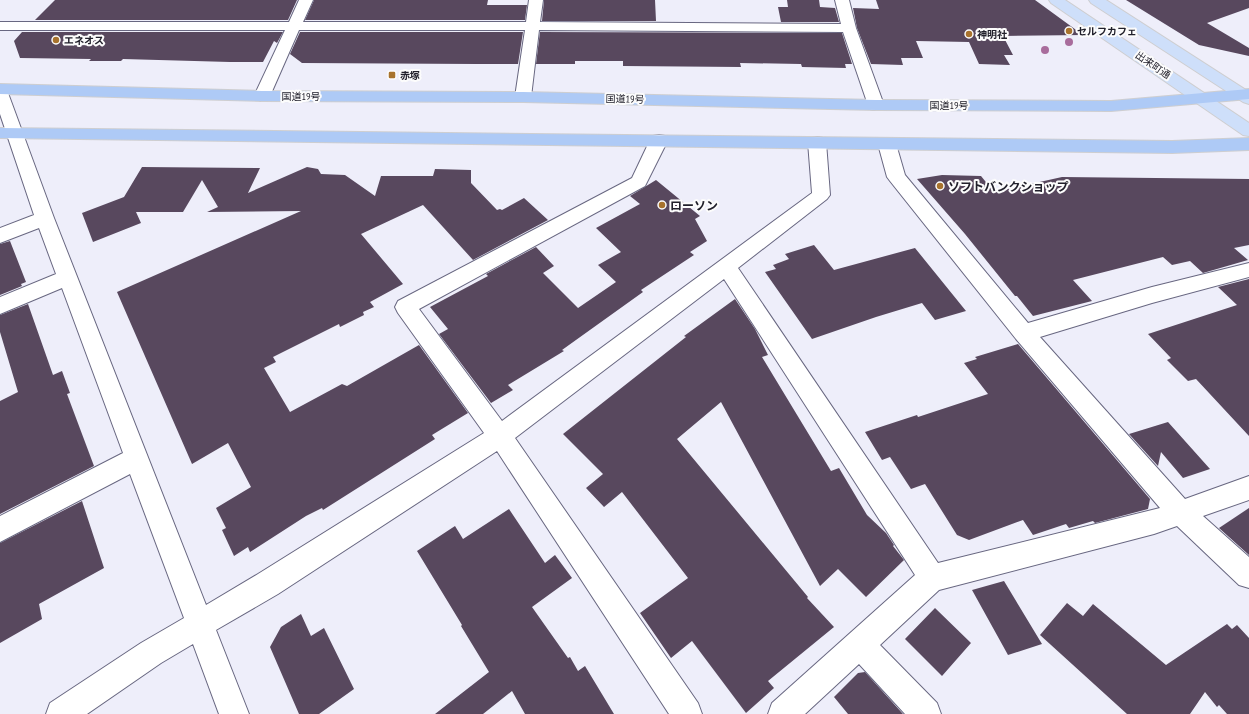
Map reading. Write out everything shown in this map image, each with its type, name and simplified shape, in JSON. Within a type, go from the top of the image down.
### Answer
[{"type":"highway","name":"国道19号","points":[[0,89],[262,96],[523,97],[876,105],[1111,106],[1247,96]]},
{"type":"highway","points":[[8,134],[659,140],[1172,148],[1249,144]]},
{"type":"main road","name":"出来町通","points":[[1056,0],[1249,131]]},
{"type":"main road","name":"出来町通","points":[[1096,0],[1247,96]]},
{"type":"street","points":[[262,96],[306,0]]},
{"type":"street","points":[[523,97],[534,26],[536,0]]},
{"type":"street","points":[[842,0],[849,28],[876,105]]},
{"type":"street","points":[[0,26],[534,26],[849,28]]},
{"type":"street","points":[[0,92],[8,134],[45,218],[68,277],[234,714]]},
{"type":"street","points":[[659,140],[640,182],[405,306],[500,436],[687,714]]},
{"type":"street","points":[[61,714],[151,653],[200,626],[268,584],[500,436],[727,267],[821,195],[817,142]]},
{"type":"street","points":[[887,144],[896,177],[1024,333],[1180,512],[1249,575]]},
{"type":"street","points":[[0,236],[45,218]]},
{"type":"street","points":[[727,267],[932,578]]},
{"type":"street","points":[[1024,333],[1152,295],[1249,270]]},
{"type":"street","points":[[0,306],[68,277]]},
{"type":"street","points":[[0,530],[137,458]]},
{"type":"street","points":[[783,714],[932,578],[1154,522],[1249,488]]},
{"type":"street","points":[[859,644],[926,714]]},
{"type":"building","points":[[55,0],[297,0],[288,20],[35,20]]},
{"type":"building","points":[[314,0],[488,0],[487,5],[527,5],[525,20],[305,20]]},
{"type":"building","points":[[544,0],[655,0],[656,21],[542,21]]},
{"type":"building","points":[[787,0],[819,0],[820,7],[835,8],[839,22],[781,22],[778,7],[788,7]]},
{"type":"building","points":[[876,0],[1035,0],[1083,35],[1003,36],[1013,55],[1004,55],[1010,65],[979,64],[969,42],[916,41],[923,58],[901,58],[903,65],[871,64],[857,28],[853,8],[879,9]]},
{"type":"building","points":[[1126,0],[1249,0],[1249,8],[1207,23],[1249,48],[1249,56],[1199,45]]},
{"type":"building","points":[[22,32],[283,32],[277,43],[274,41],[263,62],[230,62],[123,59],[121,61],[89,61],[91,59],[20,58],[14,41]]},
{"type":"building","points":[[300,32],[523,32],[518,64],[476,64],[302,63],[290,54]]},
{"type":"building","points":[[540,32],[842,33],[852,64],[845,64],[846,68],[802,67],[801,64],[740,63],[741,67],[623,66],[623,61],[575,61],[575,64],[536,64]]},
{"type":"building","points":[[142,167],[260,168],[248,193],[307,167],[318,169],[321,174],[345,175],[375,196],[381,176],[433,176],[435,169],[471,170],[471,183],[497,210],[502,210],[524,198],[548,220],[473,260],[423,205],[361,234],[403,284],[370,302],[374,307],[363,312],[364,315],[340,327],[339,324],[273,357],[276,362],[264,368],[290,412],[342,384],[347,386],[419,345],[468,413],[432,435],[435,439],[323,510],[322,508],[306,516],[250,552],[248,547],[234,556],[222,530],[226,528],[216,508],[251,487],[228,443],[192,464],[117,292],[301,211],[207,212],[218,207],[202,180],[183,212],[136,212],[141,223],[93,242],[82,213],[124,197]]},
{"type":"building","points":[[942,175],[981,176],[994,192],[1062,177],[1249,179],[1249,245],[1234,248],[1248,260],[1203,273],[1190,261],[1172,265],[1163,257],[1073,280],[1092,301],[1033,316],[917,179]]},
{"type":"building","points":[[656,180],[700,216],[695,219],[707,241],[690,252],[694,255],[641,290],[643,292],[562,350],[564,351],[508,385],[513,390],[491,403],[439,334],[448,329],[430,307],[488,276],[486,274],[536,247],[554,266],[543,273],[578,308],[616,282],[598,265],[621,252],[596,228],[640,204],[630,196]]},
{"type":"building","points":[[10,241],[26,282],[21,284],[22,286],[0,295],[0,244]]},
{"type":"building","points":[[814,245],[834,270],[915,248],[966,311],[935,320],[922,303],[812,339],[765,272],[776,269],[773,265],[789,259],[785,254]]},
{"type":"building","points":[[1249,279],[1249,436],[1196,379],[1188,381],[1167,360],[1171,358],[1148,334],[1237,305],[1218,287]]},
{"type":"building","points":[[735,299],[755,329],[768,355],[762,357],[831,471],[839,468],[867,515],[886,533],[894,545],[893,546],[904,560],[866,597],[838,569],[820,586],[721,402],[677,439],[808,597],[807,598],[834,627],[768,681],[774,688],[746,713],[692,641],[671,658],[640,613],[688,578],[622,492],[604,507],[586,488],[603,474],[563,434],[686,337],[684,336]]},
{"type":"building","points":[[28,304],[53,375],[62,371],[70,393],[67,394],[94,466],[0,514],[0,401],[18,392],[0,332],[0,315]]},
{"type":"building","points":[[1018,344],[1150,499],[1148,509],[1095,523],[1093,521],[1069,528],[1066,524],[1033,535],[1023,520],[969,540],[957,535],[925,484],[911,489],[890,457],[882,460],[865,432],[917,415],[918,417],[988,394],[964,363],[977,359],[975,357]]},
{"type":"building","points":[[1168,422],[1210,469],[1183,478],[1161,452],[1158,466],[1129,434]]},
{"type":"building","points":[[82,501],[104,568],[39,604],[42,619],[0,643],[0,543]]},
{"type":"building","points":[[1249,508],[1249,555],[1219,528]]},
{"type":"building","points":[[509,509],[545,563],[555,555],[572,578],[532,607],[568,658],[570,657],[578,671],[585,666],[614,714],[525,714],[512,691],[483,714],[435,714],[489,672],[417,551],[455,526],[463,539]]},
{"type":"building","points":[[1004,581],[1042,644],[1008,655],[972,590]]},
{"type":"building","points":[[1067,603],[1083,616],[1093,604],[1166,665],[1227,624],[1232,629],[1237,625],[1249,638],[1249,714],[1227,714],[1219,705],[1217,707],[1205,692],[1190,714],[1127,714],[1040,635]]},
{"type":"building","points":[[935,608],[971,643],[942,676],[905,639]]},
{"type":"building","points":[[301,614],[311,636],[324,628],[354,689],[319,714],[299,714],[270,647],[281,627]]},
{"type":"building","points":[[865,672],[903,714],[848,714],[834,697],[858,673]]},
{"type":"place","name":"セルフカフェ","points":[[1069,31]]},
{"type":"place","name":"神明社","points":[[969,34]]},
{"type":"place","name":"エネオス","points":[[56,40]]},
{"type":"place","name":"赤塚","points":[[392,75]]},
{"type":"place","name":"ソフトバンクショップ","points":[[940,186]]},
{"type":"place","name":"ローソン","points":[[662,205]]}]
